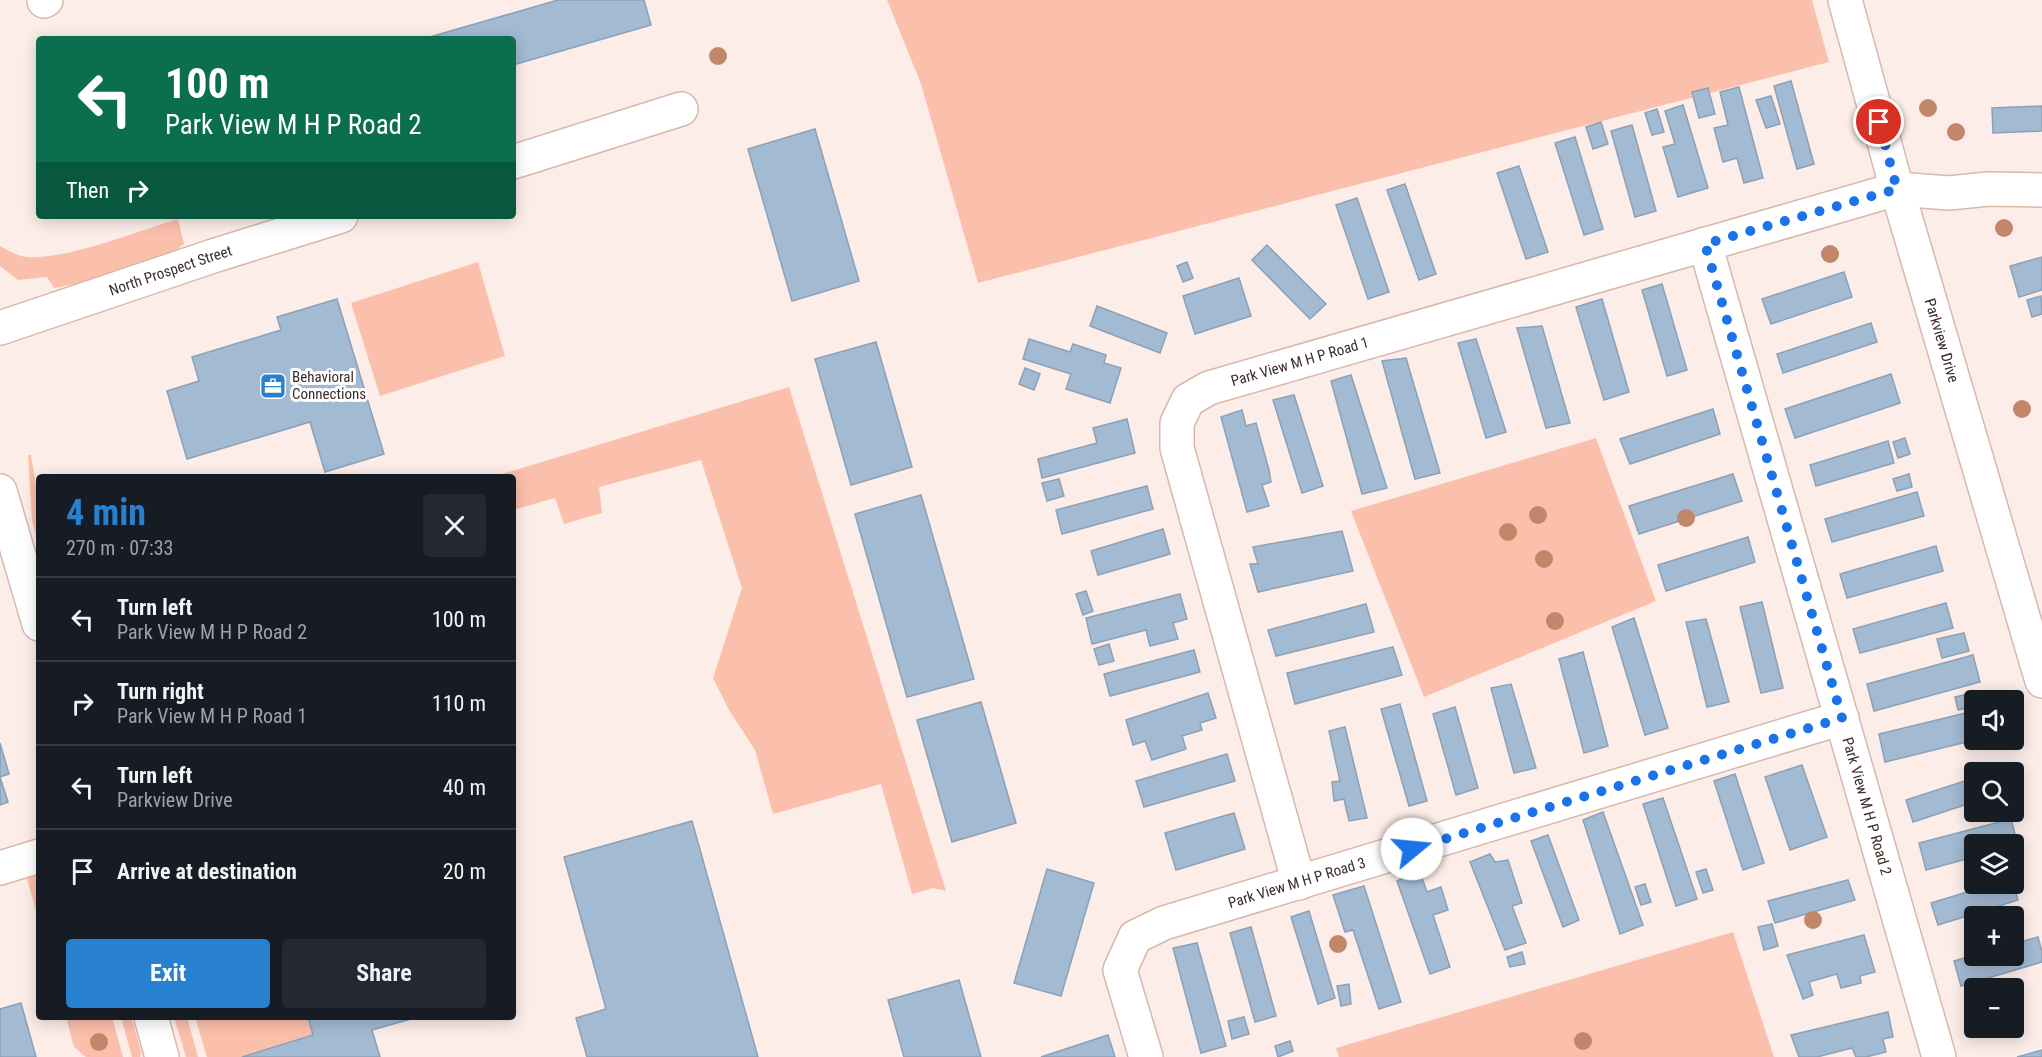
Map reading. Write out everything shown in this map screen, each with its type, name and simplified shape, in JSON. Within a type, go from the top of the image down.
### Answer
[{"type":"street","name":"Parkview Drive","points":[[1845,0],[1897,189],[2042,681]]},
{"type":"street","points":[[516,161],[681,109]]},
{"type":"street","points":[[1897,189],[1949,194],[1988,189],[2042,190]]},
{"type":"street","name":"Park View M H P Road 1","points":[[1299,883],[1177,448],[1177,423],[1188,400],[1209,388],[1897,189]]},
{"type":"street","name":"North Prospect Street","points":[[0,328],[213,256],[331,219]]},
{"type":"street","name":"Park View M H P Road 2","points":[[1705,244],[1939,1057]]},
{"type":"street","points":[[0,491],[36,614]]},
{"type":"street","name":"Park View M H P Road 3","points":[[1146,1057],[1120,970],[1135,937],[1164,923],[1842,718]]},
{"type":"street","points":[[0,868],[36,857]]},
{"type":"street","points":[[152,1020],[162,1057]]},
{"type":"shaded area","points":[[887,0],[1812,0],[1829,62],[978,283],[921,84]]},
{"type":"shaded area","points":[[178,219],[184,244],[162,261],[104,278],[54,288],[47,277],[18,280],[0,266],[0,246],[21,256],[55,255],[99,245]]},
{"type":"shaded area","points":[[478,262],[505,356],[380,396],[351,303]]},
{"type":"shaded area","points":[[789,387],[946,891],[933,888],[912,894],[881,784],[773,814],[755,750],[729,710],[713,678],[742,588],[701,460],[599,487],[602,513],[564,524],[555,498],[516,509],[516,474],[502,474]]},
{"type":"shaded area","points":[[1596,438],[1656,601],[1424,697],[1351,511]]},
{"type":"shaded area","points":[[28,455],[31,455],[36,486],[36,535],[32,521]]},
{"type":"shaded area","points":[[36,873],[36,910],[27,879]]},
{"type":"shaded area","points":[[1733,932],[1774,1057],[1339,1057],[1336,1048]]},
{"type":"shaded area","points":[[67,1020],[113,1020],[123,1057],[86,1057],[74,1047]]},
{"type":"shaded area","points":[[122,1020],[132,1020],[141,1051],[140,1057],[132,1057]]},
{"type":"shaded area","points":[[175,1020],[188,1020],[198,1057],[186,1057]]},
{"type":"shaded area","points":[[196,1020],[309,1020],[313,1035],[242,1057],[207,1057]]},
{"type":"building","points":[[558,0],[644,0],[651,25],[516,64],[516,36],[433,36]]},
{"type":"building","points":[[1791,81],[1814,164],[1797,169],[1774,86]]},
{"type":"building","points":[[1739,87],[1763,178],[1744,183],[1737,158],[1723,162],[1714,128],[1728,125],[1720,92]]},
{"type":"building","points":[[1708,88],[1715,114],[1699,118],[1692,92]]},
{"type":"building","points":[[1771,96],[1780,124],[1766,128],[1756,100]]},
{"type":"building","points":[[1683,105],[1708,188],[1678,197],[1663,147],[1675,144],[1665,111]]},
{"type":"building","points":[[2042,106],[2042,131],[1993,133],[1992,108]]},
{"type":"building","points":[[1657,109],[1664,132],[1652,135],[1645,113]]},
{"type":"building","points":[[1601,122],[1608,144],[1593,149],[1586,127]]},
{"type":"building","points":[[1632,125],[1656,211],[1635,217],[1611,131]]},
{"type":"building","points":[[815,129],[859,281],[792,301],[748,149]]},
{"type":"building","points":[[1575,137],[1603,229],[1584,235],[1555,143]]},
{"type":"building","points":[[1519,166],[1548,252],[1526,259],[1497,173]]},
{"type":"building","points":[[1405,184],[1436,274],[1419,280],[1387,190]]},
{"type":"building","points":[[1357,198],[1389,292],[1368,299],[1336,205]]},
{"type":"building","points":[[1267,245],[1326,304],[1310,319],[1252,260]]},
{"type":"building","points":[[2042,257],[2042,290],[2019,297],[2010,266]]},
{"type":"building","points":[[1187,262],[1193,278],[1183,282],[1177,266]]},
{"type":"building","points":[[1844,272],[1852,297],[1771,324],[1762,299]]},
{"type":"building","points":[[1239,278],[1251,316],[1195,334],[1183,296]]},
{"type":"building","points":[[1662,284],[1687,370],[1667,376],[1642,290]]},
{"type":"building","points":[[2041,296],[2042,314],[2032,317],[2027,300]]},
{"type":"building","name":"Behavioral Connections","points":[[337,299],[384,454],[325,472],[310,422],[187,459],[167,391],[199,381],[192,357],[281,330],[277,317]]},
{"type":"building","points":[[1602,299],[1629,392],[1604,400],[1576,307]]},
{"type":"building","points":[[1097,306],[1167,333],[1160,353],[1090,326]]},
{"type":"building","points":[[1871,323],[1877,342],[1783,373],[1777,354]]},
{"type":"building","points":[[1542,326],[1570,423],[1546,428],[1517,328]]},
{"type":"building","points":[[1029,339],[1070,352],[1073,344],[1106,355],[1104,363],[1121,368],[1110,403],[1066,389],[1071,374],[1023,359]]},
{"type":"building","points":[[1476,339],[1506,432],[1486,438],[1458,343]]},
{"type":"building","points":[[876,342],[912,467],[851,485],[815,359]]},
{"type":"building","points":[[1406,358],[1440,473],[1415,479],[1382,361]]},
{"type":"building","points":[[1025,368],[1040,374],[1034,390],[1019,384]]},
{"type":"building","points":[[1891,374],[1900,403],[1795,438],[1785,409]]},
{"type":"building","points":[[1351,375],[1387,488],[1362,494],[1331,381]]},
{"type":"building","points":[[1294,395],[1323,486],[1302,493],[1273,400]]},
{"type":"building","points":[[1713,409],[1720,434],[1630,464],[1620,439]]},
{"type":"building","points":[[1242,410],[1246,426],[1256,423],[1271,482],[1262,485],[1269,506],[1247,512],[1221,417]]},
{"type":"building","points":[[1127,419],[1135,453],[1042,478],[1038,459],[1097,443],[1093,428]]},
{"type":"building","points":[[1905,438],[1910,454],[1898,458],[1893,442]]},
{"type":"building","points":[[1888,441],[1894,463],[1816,486],[1810,465]]},
{"type":"building","points":[[1733,474],[1742,501],[1639,534],[1629,506]]},
{"type":"building","points":[[1909,474],[1912,487],[1897,491],[1893,479]]},
{"type":"building","points":[[1059,479],[1064,496],[1047,501],[1042,483]]},
{"type":"building","points":[[1147,486],[1153,509],[1062,534],[1056,510]]},
{"type":"building","points":[[1917,492],[1924,516],[1832,542],[1825,519]]},
{"type":"building","points":[[921,495],[974,679],[907,697],[855,514]]},
{"type":"building","points":[[1163,529],[1170,554],[1098,575],[1091,551]]},
{"type":"building","points":[[1342,531],[1353,571],[1258,592],[1250,564],[1258,564],[1253,547]]},
{"type":"building","points":[[1748,537],[1755,562],[1666,591],[1658,565]]},
{"type":"building","points":[[1936,546],[1943,571],[1847,598],[1840,574]]},
{"type":"building","points":[[1086,591],[1093,611],[1083,615],[1076,594]]},
{"type":"building","points":[[1180,594],[1187,619],[1173,623],[1178,639],[1150,646],[1146,630],[1092,644],[1086,618]]},
{"type":"building","points":[[1762,602],[1783,688],[1761,693],[1740,607]]},
{"type":"building","points":[[1946,603],[1953,628],[1860,653],[1853,629]]},
{"type":"building","points":[[1366,604],[1374,632],[1276,656],[1268,630]]},
{"type":"building","points":[[1634,618],[1668,728],[1645,735],[1612,627]]},
{"type":"building","points":[[1706,619],[1729,702],[1707,707],[1686,622]]},
{"type":"building","points":[[1964,633],[1969,651],[1942,658],[1937,639]]},
{"type":"building","points":[[1109,644],[1114,661],[1099,665],[1094,649]]},
{"type":"building","points":[[1393,647],[1402,675],[1295,704],[1287,673]]},
{"type":"building","points":[[1194,650],[1200,672],[1110,696],[1104,674]]},
{"type":"building","points":[[1583,652],[1608,746],[1584,753],[1559,659]]},
{"type":"building","points":[[1973,655],[1980,682],[1874,711],[1867,684]]},
{"type":"building","points":[[1511,684],[1536,768],[1514,773],[1491,688]]},
{"type":"building","points":[[1208,693],[1216,718],[1200,723],[1202,730],[1182,736],[1186,749],[1152,760],[1145,741],[1133,745],[1126,720]]},
{"type":"building","points":[[1964,695],[1964,709],[1958,710],[1955,697]]},
{"type":"building","points":[[981,702],[1016,823],[952,842],[917,720]]},
{"type":"building","points":[[1400,704],[1427,801],[1409,806],[1381,709]]},
{"type":"building","points":[[1455,707],[1478,788],[1456,795],[1433,714]]},
{"type":"building","points":[[1964,713],[1964,743],[1885,762],[1879,734]]},
{"type":"building","points":[[1345,727],[1367,818],[1349,821],[1344,799],[1334,801],[1332,782],[1340,781],[1329,731]]},
{"type":"building","points":[[0,743],[9,774],[0,777]]},
{"type":"building","points":[[1227,754],[1235,781],[1144,807],[1136,781]]},
{"type":"building","points":[[1802,765],[1827,837],[1790,850],[1765,777]]},
{"type":"building","points":[[1735,774],[1764,863],[1743,870],[1714,781]]},
{"type":"building","points":[[0,777],[8,802],[0,805]]},
{"type":"building","points":[[1964,781],[1964,805],[1913,822],[1906,800]]},
{"type":"building","points":[[1663,798],[1697,899],[1676,906],[1643,804]]},
{"type":"building","points":[[1603,812],[1643,925],[1620,934],[1583,820]]},
{"type":"building","points":[[1234,813],[1245,849],[1176,870],[1165,833]]},
{"type":"building","points":[[692,821],[758,1057],[587,1057],[576,1018],[606,1009],[564,857]]},
{"type":"building","points":[[2000,822],[2012,822],[2015,834],[1964,834],[1964,860],[1926,870],[1919,843]]},
{"type":"building","points":[[1548,835],[1579,920],[1563,927],[1531,841]]},
{"type":"building","points":[[1490,854],[1495,862],[1508,860],[1522,903],[1512,906],[1526,943],[1505,950],[1470,862]]},
{"type":"building","points":[[1047,869],[1094,883],[1061,996],[1014,983]]},
{"type":"building","points":[[1706,869],[1713,890],[1703,893],[1696,872]]},
{"type":"building","points":[[1419,870],[1427,892],[1441,887],[1448,910],[1433,915],[1450,967],[1430,974],[1397,881]]},
{"type":"building","points":[[1848,880],[1855,900],[1775,923],[1768,901]]},
{"type":"building","points":[[1645,884],[1651,902],[1641,905],[1635,887]]},
{"type":"building","points":[[1364,886],[1401,1002],[1379,1009],[1353,930],[1345,932],[1333,895]]},
{"type":"building","points":[[1964,893],[2016,894],[2018,900],[1999,906],[1964,906],[1964,917],[1938,925],[1931,903]]},
{"type":"building","points":[[1309,911],[1335,998],[1318,1004],[1291,917]]},
{"type":"building","points":[[1772,924],[1778,946],[1764,950],[1758,927]]},
{"type":"building","points":[[1251,927],[1276,1016],[1255,1022],[1230,933]]},
{"type":"building","points":[[1864,935],[1875,972],[1860,976],[1861,983],[1841,988],[1837,974],[1809,982],[1813,995],[1803,999],[1787,955]]},
{"type":"building","points":[[2038,937],[2042,962],[1988,978],[1964,978],[1964,985],[1961,986],[1954,961],[1964,958],[1964,966],[2024,966],[2024,941]]},
{"type":"building","points":[[1197,943],[1226,1046],[1201,1053],[1173,948]]},
{"type":"building","points":[[1522,952],[1525,964],[1510,967],[1507,957]]},
{"type":"building","points":[[959,980],[981,1057],[904,1057],[888,1000]]},
{"type":"building","points":[[1349,984],[1351,1004],[1341,1006],[1337,986]]},
{"type":"building","points":[[21,1003],[36,1057],[0,1057],[0,1009]]},
{"type":"building","points":[[1888,1012],[1893,1037],[1883,1039],[1886,1052],[1856,1057],[1852,1048],[1817,1057],[1799,1057],[1791,1035]]},
{"type":"building","points":[[1244,1017],[1249,1034],[1232,1039],[1228,1021]]},
{"type":"building","points":[[309,1020],[407,1020],[372,1030],[380,1057],[242,1057],[313,1035]]},
{"type":"building","points":[[1108,1035],[1115,1057],[1041,1057]]},
{"type":"building","points":[[1290,1041],[1293,1051],[1278,1057],[1275,1046]]},
{"type":"building","points":[[2042,1050],[2042,1057],[2017,1057]]},
{"type":"place","name":"Behavioral Connections","points":[[273,386]]},
{"type":"route","points":[[1412,849],[1842,718],[1705,244],[1897,189],[1879,122]]}]
